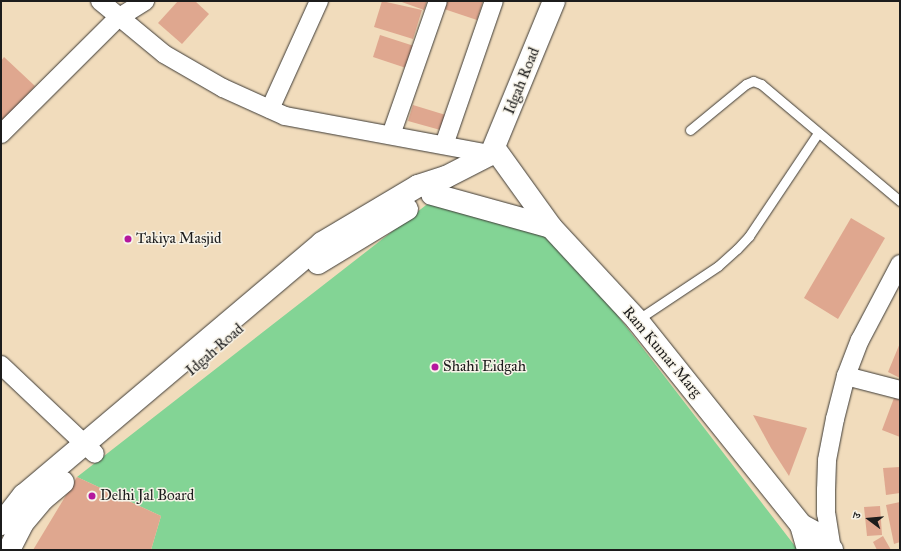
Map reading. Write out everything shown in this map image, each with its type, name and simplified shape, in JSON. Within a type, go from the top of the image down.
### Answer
[{"type":"street","points":[[100,1],[118,18],[164,54],[223,88],[284,116],[491,154]]},
{"type":"street","points":[[1,134],[118,18],[145,1]]},
{"type":"street","points":[[391,135],[438,1]]},
{"type":"street","points":[[444,145],[494,1]]},
{"type":"street","name":"Idgah Road","points":[[491,154],[554,1]]},
{"type":"street","points":[[270,109],[314,3]]},
{"type":"street","points":[[1,524],[24,495],[90,450],[260,292],[322,243],[418,186],[446,177],[491,154]]},
{"type":"street","name":"Ram Kumar Marg","points":[[491,154],[551,227],[637,320],[801,525],[820,535],[832,550]]},
{"type":"street","name":"Idgah Road","points":[[9,550],[22,524],[43,499],[90,450],[301,275],[432,194],[446,177]]},
{"type":"street","points":[[432,194],[551,227]]},
{"type":"street","points":[[832,550],[826,514],[828,460],[846,376],[860,340],[900,265]]},
{"type":"street","points":[[1,365],[90,450]]},
{"type":"street","points":[[846,376],[900,390]]},
{"type":"street","points":[[801,525],[808,550]]},
{"type":"lane","points":[[690,130],[746,84],[753,81],[768,88],[818,133],[900,201]]},
{"type":"lane","points":[[637,320],[718,266],[737,249],[749,236],[818,133]]},
{"type":"green space","name":"Shahi Eidgah","points":[[430,202],[555,234],[798,550],[151,550],[161,516],[77,477]]},
{"type":"building","points":[[178,1],[195,1],[209,14],[182,44],[158,23]]},
{"type":"building","points":[[382,1],[422,10],[413,39],[374,27]]},
{"type":"building","points":[[399,1],[427,1],[424,10]]},
{"type":"building","points":[[446,1],[483,1],[477,20],[444,9]]},
{"type":"building","points":[[380,35],[414,46],[406,68],[373,57]]},
{"type":"building","points":[[4,57],[35,86],[1,123],[1,61]]},
{"type":"building","points":[[413,105],[449,116],[444,131],[408,121]]},
{"type":"building","points":[[851,218],[885,238],[838,319],[804,298]]},
{"type":"building","points":[[900,343],[900,378],[888,372]]},
{"type":"building","points":[[894,398],[900,400],[900,437],[882,430]]},
{"type":"building","points":[[753,415],[807,428],[789,476],[771,448]]},
{"type":"building","points":[[900,467],[900,493],[886,495],[883,468]]},
{"type":"building","name":"Delhi Jal Board","points":[[77,477],[161,516],[151,550],[33,550]]},
{"type":"building","points":[[900,502],[900,542],[894,544],[886,505]]},
{"type":"building","points":[[880,506],[882,535],[867,536],[864,507]]},
{"type":"building","points":[[883,536],[891,550],[877,550],[873,542]]},
{"type":"place","name":"Takiya Masjid","points":[[128,239]]},
{"type":"place","name":"Shahi Eidgah","points":[[435,367]]},
{"type":"place","name":"Delhi Jal Board","points":[[92,496]]}]
